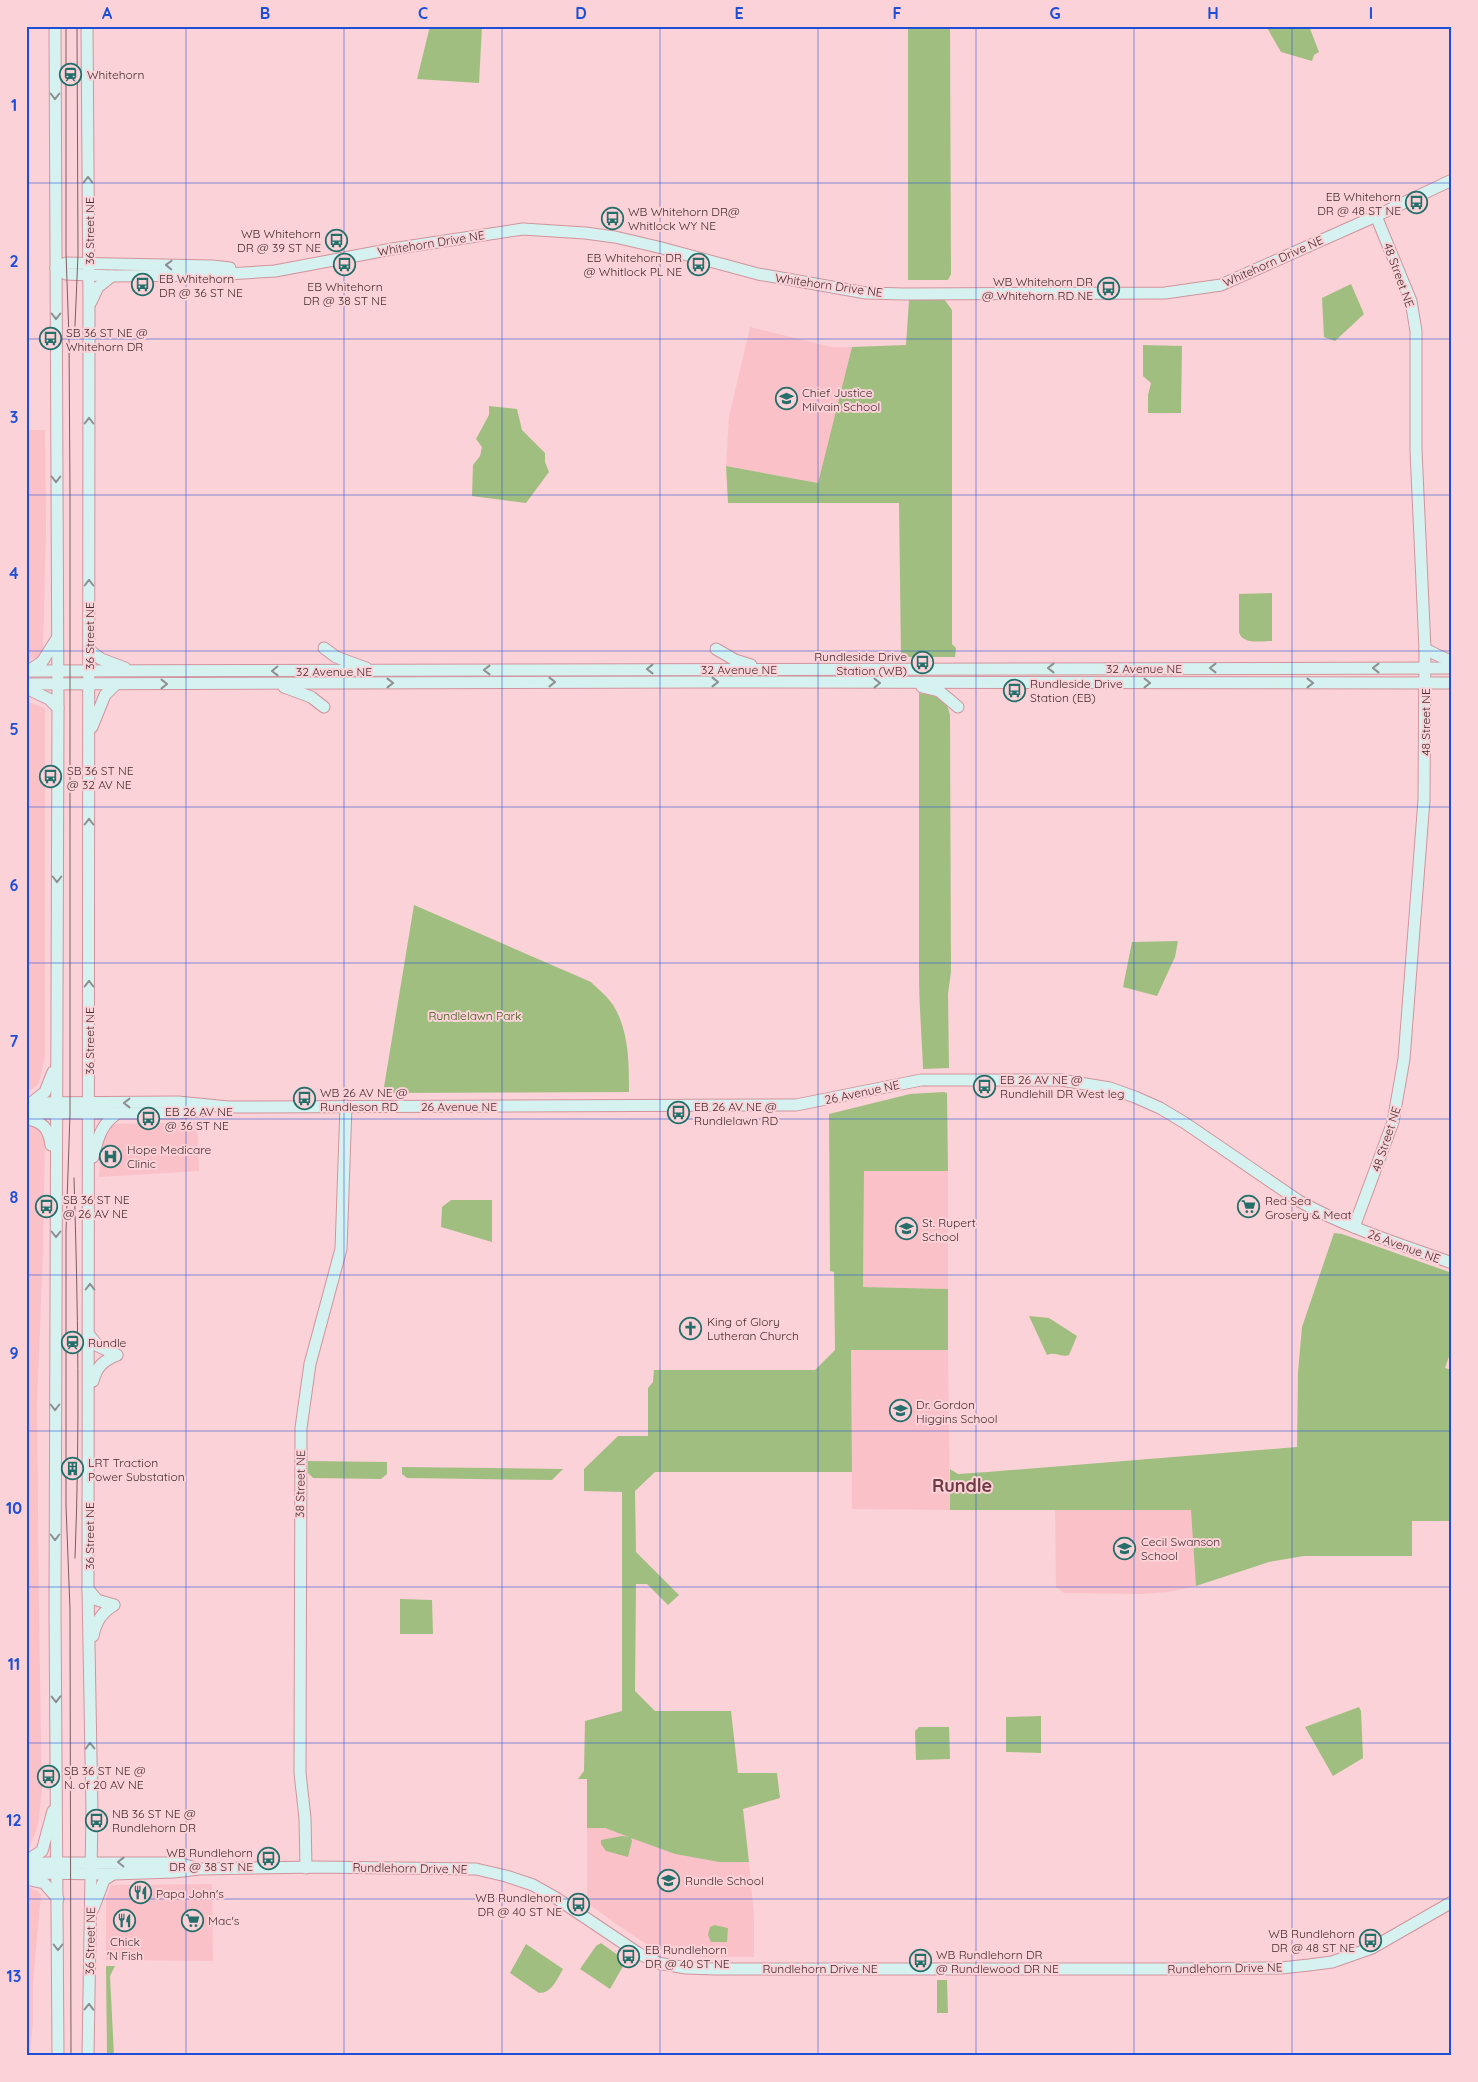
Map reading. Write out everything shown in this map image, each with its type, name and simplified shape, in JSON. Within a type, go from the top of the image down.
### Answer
[{"type":"main road","points":[[55,26],[58,708],[56,1048],[58,2056]]},
{"type":"main road","name":"36 Street NE","points":[[87,26],[90,1336],[88,1589],[91,1862],[88,2056]]},
{"type":"main road","name":"Whitehorn Drive NE","points":[[56,268],[66,274],[112,276],[212,275],[275,271],[392,249],[523,229],[615,237],[658,246],[758,274],[866,293],[1165,293],[1221,285],[1452,180]]},
{"type":"main road","name":"48 Street NE","points":[[1354,1227],[1393,1122],[1403,1066],[1424,800],[1425,649],[1416,450],[1416,331],[1411,301],[1376,216]]},
{"type":"main road","name":"Whitehorn Drive NE","points":[[56,268],[66,263],[89,263],[212,266],[252,271]]},
{"type":"main road","points":[[89,306],[98,287],[112,276]]},
{"type":"main road","points":[[27,671],[42,662],[57,639]]},
{"type":"main road","points":[[324,648],[336,658],[374,671]]},
{"type":"main road","points":[[1425,649],[1452,662]]},
{"type":"main road","points":[[89,650],[109,662],[134,671]]},
{"type":"main road","points":[[716,650],[735,660],[765,669]]},
{"type":"main road","name":"32 Avenue NE","points":[[27,671],[1452,668]]},
{"type":"main road","points":[[273,683],[311,697],[324,707]]},
{"type":"main road","points":[[906,683],[939,692],[958,707]]},
{"type":"main road","name":"32 Avenue NE","points":[[26,684],[1452,683]]},
{"type":"main road","points":[[89,734],[105,694],[116,684]]},
{"type":"main road","points":[[26,688],[49,699],[58,708]]},
{"type":"main road","points":[[28,1106],[45,1092],[49,1085],[56,1048]]},
{"type":"main road","name":"26 Avenue NE","points":[[28,1106],[89,1109],[178,1102],[228,1107],[796,1105],[921,1080],[1061,1080],[1110,1088],[1135,1096],[1185,1123],[1299,1201],[1354,1227],[1452,1263]]},
{"type":"main road","name":"38 Street NE","points":[[306,1868],[306,1826],[300,1763],[301,1428],[310,1364],[341,1249],[346,1106]]},
{"type":"main road","name":"26 Avenue NE","points":[[89,1109],[116,1114],[178,1113],[228,1107]]},
{"type":"main road","points":[[89,1171],[99,1133],[104,1125],[116,1114]]},
{"type":"main road","points":[[26,1119],[35,1120],[47,1129],[56,1168]]},
{"type":"main road","points":[[90,1336],[104,1350],[117,1355],[104,1361],[96,1370],[90,1398]]},
{"type":"main road","points":[[88,1589],[98,1600],[114,1605],[106,1610],[96,1623],[89,1655]]},
{"type":"main road","points":[[26,1862],[42,1852],[57,1792]]},
{"type":"main road","points":[[26,1862],[74,1868]]},
{"type":"main road","name":"Rundlehorn Drive NE","points":[[74,1868],[91,1862],[178,1863],[199,1869]]},
{"type":"main road","points":[[26,1873],[58,1867]]},
{"type":"main road","name":"Rundlehorn Drive NE","points":[[74,1868],[91,1874],[174,1872],[199,1869],[476,1869],[506,1876],[533,1886],[556,1898],[638,1953],[658,1963],[686,1968],[716,1970],[1290,1967],[1332,1962],[1372,1948],[1452,1902]]},
{"type":"main road","points":[[90,1916],[104,1880],[113,1874]]},
{"type":"main road","points":[[26,1879],[44,1883],[58,1899]]},
{"type":"shaded area","name":"Chief Justice Milvain School","points":[[750,327],[832,347],[852,347],[818,483],[726,466],[729,417]]},
{"type":"shaded area","points":[[26,430],[45,430],[46,530],[43,649],[39,658],[26,659]]},
{"type":"shaded area","points":[[26,701],[45,708],[45,1057],[39,1083],[33,1089],[26,1091]]},
{"type":"shaded area","points":[[197,1122],[199,1171],[99,1177],[101,1149],[110,1124]]},
{"type":"shaded area","points":[[26,1124],[38,1128],[45,1137],[37,1404],[42,1791],[38,1825],[29,1849],[26,1850]]},
{"type":"shaded area","name":"St. Rupert School","points":[[864,1170],[948,1171],[948,1289],[863,1287]]},
{"type":"shaded area","name":"Dr. Gordon Higgins School","points":[[851,1350],[948,1350],[950,1510],[852,1509]]},
{"type":"shaded area","name":"Cecil Swanson School","points":[[1055,1510],[1192,1510],[1196,1586],[1168,1592],[1143,1594],[1064,1593],[1056,1587]]},
{"type":"shaded area","name":"Rundle School","points":[[587,1828],[605,1828],[675,1854],[719,1862],[749,1862],[754,1916],[754,1957],[698,1957],[668,1952],[648,1945],[585,1901],[587,1897]]},
{"type":"shaded area","points":[[212,1884],[213,1961],[106,1960],[106,1898],[111,1885]]},
{"type":"shaded area","points":[[26,1886],[41,1895],[33,1982],[33,2020],[30,2056],[26,2056]]},
{"type":"green space","points":[[430,26],[482,26],[479,83],[417,79]]},
{"type":"green space","points":[[908,26],[950,26],[951,274],[948,280],[908,280]]},
{"type":"green space","points":[[1266,26],[1309,26],[1319,52],[1314,55],[1312,61],[1281,52]]},
{"type":"green space","points":[[1351,284],[1364,314],[1335,341],[1324,337],[1322,298]]},
{"type":"green space","points":[[944,299],[952,310],[952,644],[956,648],[955,657],[901,657],[899,503],[728,503],[726,466],[818,483],[852,347],[906,345],[909,300]]},
{"type":"green space","points":[[1143,345],[1182,346],[1181,413],[1148,413],[1148,395],[1151,383],[1143,376]]},
{"type":"green space","points":[[489,406],[517,409],[522,430],[545,453],[545,462],[549,472],[526,503],[472,496],[473,465],[480,456],[482,447],[476,439],[489,415]]},
{"type":"green space","points":[[1272,593],[1272,641],[1248,641],[1244,639],[1239,632],[1239,594]]},
{"type":"green space","points":[[919,693],[943,700],[950,715],[951,972],[948,994],[949,1068],[923,1069],[919,998]]},
{"type":"green space","name":"Rundlelawn Park","points":[[414,905],[591,982],[611,1002],[622,1025],[627,1047],[629,1092],[383,1093]]},
{"type":"green space","points":[[1178,941],[1175,957],[1157,996],[1123,987],[1132,942]]},
{"type":"green space","points":[[947,1093],[948,1171],[864,1171],[863,1287],[948,1289],[948,1350],[851,1350],[852,1472],[655,1472],[635,1491],[636,1552],[679,1595],[668,1605],[647,1584],[636,1584],[635,1691],[655,1711],[731,1711],[738,1773],[777,1773],[780,1798],[743,1809],[749,1862],[719,1862],[675,1854],[631,1838],[628,1857],[606,1851],[601,1844],[601,1840],[622,1836],[629,1837],[605,1828],[587,1828],[587,1779],[578,1779],[584,1771],[585,1721],[622,1711],[622,1492],[584,1491],[584,1469],[618,1436],[648,1436],[648,1388],[653,1382],[654,1370],[815,1370],[835,1350],[834,1272],[830,1271],[829,1114],[910,1094]]},
{"type":"green space","points":[[451,1200],[492,1200],[492,1242],[441,1227],[442,1207]]},
{"type":"green space","points":[[1334,1233],[1342,1234],[1452,1273],[1452,1348],[1445,1368],[1452,1370],[1452,1521],[1412,1521],[1412,1556],[1304,1556],[1269,1562],[1196,1586],[1191,1510],[950,1510],[950,1469],[958,1474],[1297,1447],[1298,1372],[1302,1327]]},
{"type":"green space","points":[[1029,1316],[1049,1318],[1077,1336],[1069,1355],[1047,1355]]},
{"type":"green space","points":[[308,1461],[387,1462],[387,1474],[381,1479],[313,1478],[308,1473]]},
{"type":"green space","points":[[402,1467],[563,1469],[552,1480],[407,1478],[402,1474]]},
{"type":"green space","points":[[400,1599],[432,1600],[433,1634],[400,1634]]},
{"type":"green space","points":[[1359,1707],[1361,1711],[1363,1758],[1333,1776],[1305,1727]]},
{"type":"green space","points":[[1041,1716],[1041,1753],[1006,1752],[1006,1717]]},
{"type":"green space","points":[[919,1727],[949,1727],[950,1759],[916,1760],[915,1731]]},
{"type":"green space","points":[[714,1925],[728,1928],[727,1942],[711,1942],[708,1935],[710,1927]]},
{"type":"green space","points":[[601,1943],[626,1961],[610,1989],[580,1969],[596,1946]]},
{"type":"green space","points":[[526,1944],[563,1969],[554,1985],[547,1991],[539,1993],[510,1973]]},
{"type":"green space","points":[[106,1966],[115,1966],[110,1976],[114,2056],[107,2056]]},
{"type":"green space","points":[[937,1980],[947,1980],[948,2013],[937,2013]]},
{"type":"tram line","points":[[66,26],[66,253],[69,338],[70,495],[70,1114],[66,1231],[66,1506],[70,1609],[71,2056]]},
{"type":"tram line","points":[[75,326],[78,254],[77,26]]},
{"type":"tram line","points":[[74,1178],[78,1368],[75,1558]]},
{"type":"place","name":"Whitehorn","points":[[71,74]]},
{"type":"place","name":"EB Whitehorn DR @ 48 ST NE","points":[[1417,203]]},
{"type":"place","name":"WB Whitehorn DR@ Whitlock WY NE","points":[[612,218]]},
{"type":"place","name":"WB Whitehorn DR @ 39 ST NE","points":[[337,240]]},
{"type":"place","name":"EB Whitehorn DR @ Whitlock PL NE","points":[[698,264]]},
{"type":"place","name":"EB Whitehorn DR @ 38 ST NE","points":[[345,265]]},
{"type":"place","name":"EB Whitehorn DR @ 36 ST NE","points":[[143,285]]},
{"type":"place","name":"WB Whitehorn DR @ Whitehorn RD NE","points":[[1109,288]]},
{"type":"place","name":"SB 36 ST NE @ Whitehorn DR","points":[[50,339]]},
{"type":"place","name":"Chief Justice Milvain School","points":[[786,399]]},
{"type":"place","name":"Rundleside Drive Station (WB)","points":[[923,663]]},
{"type":"place","name":"Rundleside Drive Station (EB)","points":[[1014,690]]},
{"type":"place","name":"SB 36 ST NE @ 32 AV NE","points":[[51,777]]},
{"type":"place","name":"EB 26 AV NE @ Rundlehill DR West leg","points":[[984,1086]]},
{"type":"place","name":"WB 26 AV NE @ Rundleson RD","points":[[304,1099]]},
{"type":"place","name":"EB 26 AV NE @ Rundlelawn RD","points":[[678,1113]]},
{"type":"place","name":"EB 26 AV NE @ 36 ST NE","points":[[149,1118]]},
{"type":"place","name":"Hope Medicare Clinic","points":[[111,1156]]},
{"type":"place","name":"SB 36 ST NE @ 26 AV NE","points":[[47,1206]]},
{"type":"place","name":"Red Sea Grosery & Meat","points":[[1249,1207]]},
{"type":"place","name":"St. Rupert School","points":[[906,1229]]},
{"type":"place","name":"King of Glory Lutheran Church","points":[[691,1328]]},
{"type":"place","name":"Rundle","points":[[72,1342]]},
{"type":"place","name":"Dr. Gordon Higgins School","points":[[900,1411]]},
{"type":"place","name":"LRT Traction Power Substation","points":[[72,1469]]},
{"type":"place","name":"Cecil Swanson School","points":[[1125,1548]]},
{"type":"place","name":"SB 36 ST NE @ N. of 20 AV NE","points":[[48,1777]]},
{"type":"place","name":"NB 36 ST NE @ Rundlehorn DR","points":[[96,1820]]},
{"type":"place","name":"WB Rundlehorn DR @ 38 ST NE","points":[[269,1859]]},
{"type":"place","name":"Rundle School","points":[[669,1880]]},
{"type":"place","name":"Papa John's","points":[[140,1893]]},
{"type":"place","name":"WB Rundlehorn DR @ 40 ST NE","points":[[578,1904]]},
{"type":"place","name":"Chick 'N Fish","points":[[125,1920]]},
{"type":"place","name":"Mac's","points":[[192,1920]]},
{"type":"place","name":"WB Rundlehorn DR @ 48 ST NE","points":[[1371,1940]]},
{"type":"place","name":"EB Rundlehorn DR @ 40 ST NE","points":[[629,1956]]},
{"type":"place","name":"WB Rundlehorn DR @ Rundlewood DR NE","points":[[920,1961]]},
{"type":"district","name":"Rundle","points":[[962,1485]]}]
